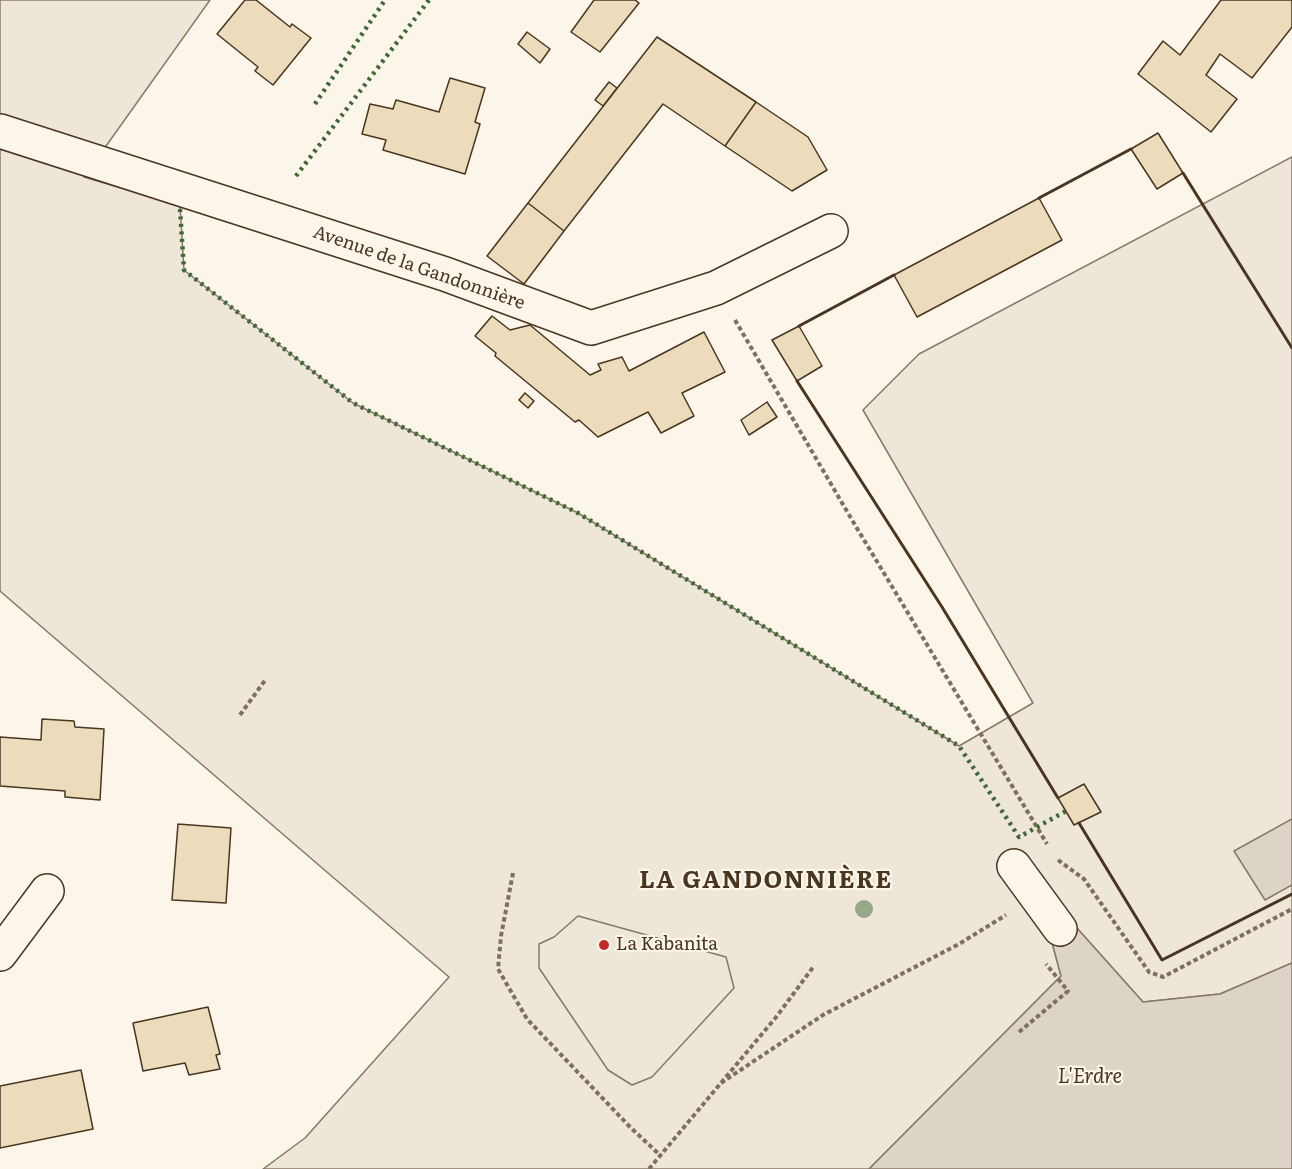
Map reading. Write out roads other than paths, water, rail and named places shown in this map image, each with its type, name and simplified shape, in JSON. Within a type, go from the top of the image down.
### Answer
[{"type":"street","name":"Avenue de la Gandonnière","points":[[0,131],[445,274],[591,328],[716,288],[831,231]]},
{"type":"street","points":[[1014,866],[1060,928]]},
{"type":"street","points":[[0,954],[47,891]]},
{"type":"water","points":[[1292,819],[1292,885],[1265,900],[1234,851]]},
{"type":"water","name":"L'Erdre","points":[[1076,927],[1143,1002],[1220,994],[1292,963],[1292,1169],[869,1169],[1061,976],[1049,931]]},
{"type":"place","name":"La Kabanita","points":[[604,945]]},
{"type":"district","name":"LA GANDONNIÈRE","points":[[766,881]]}]
